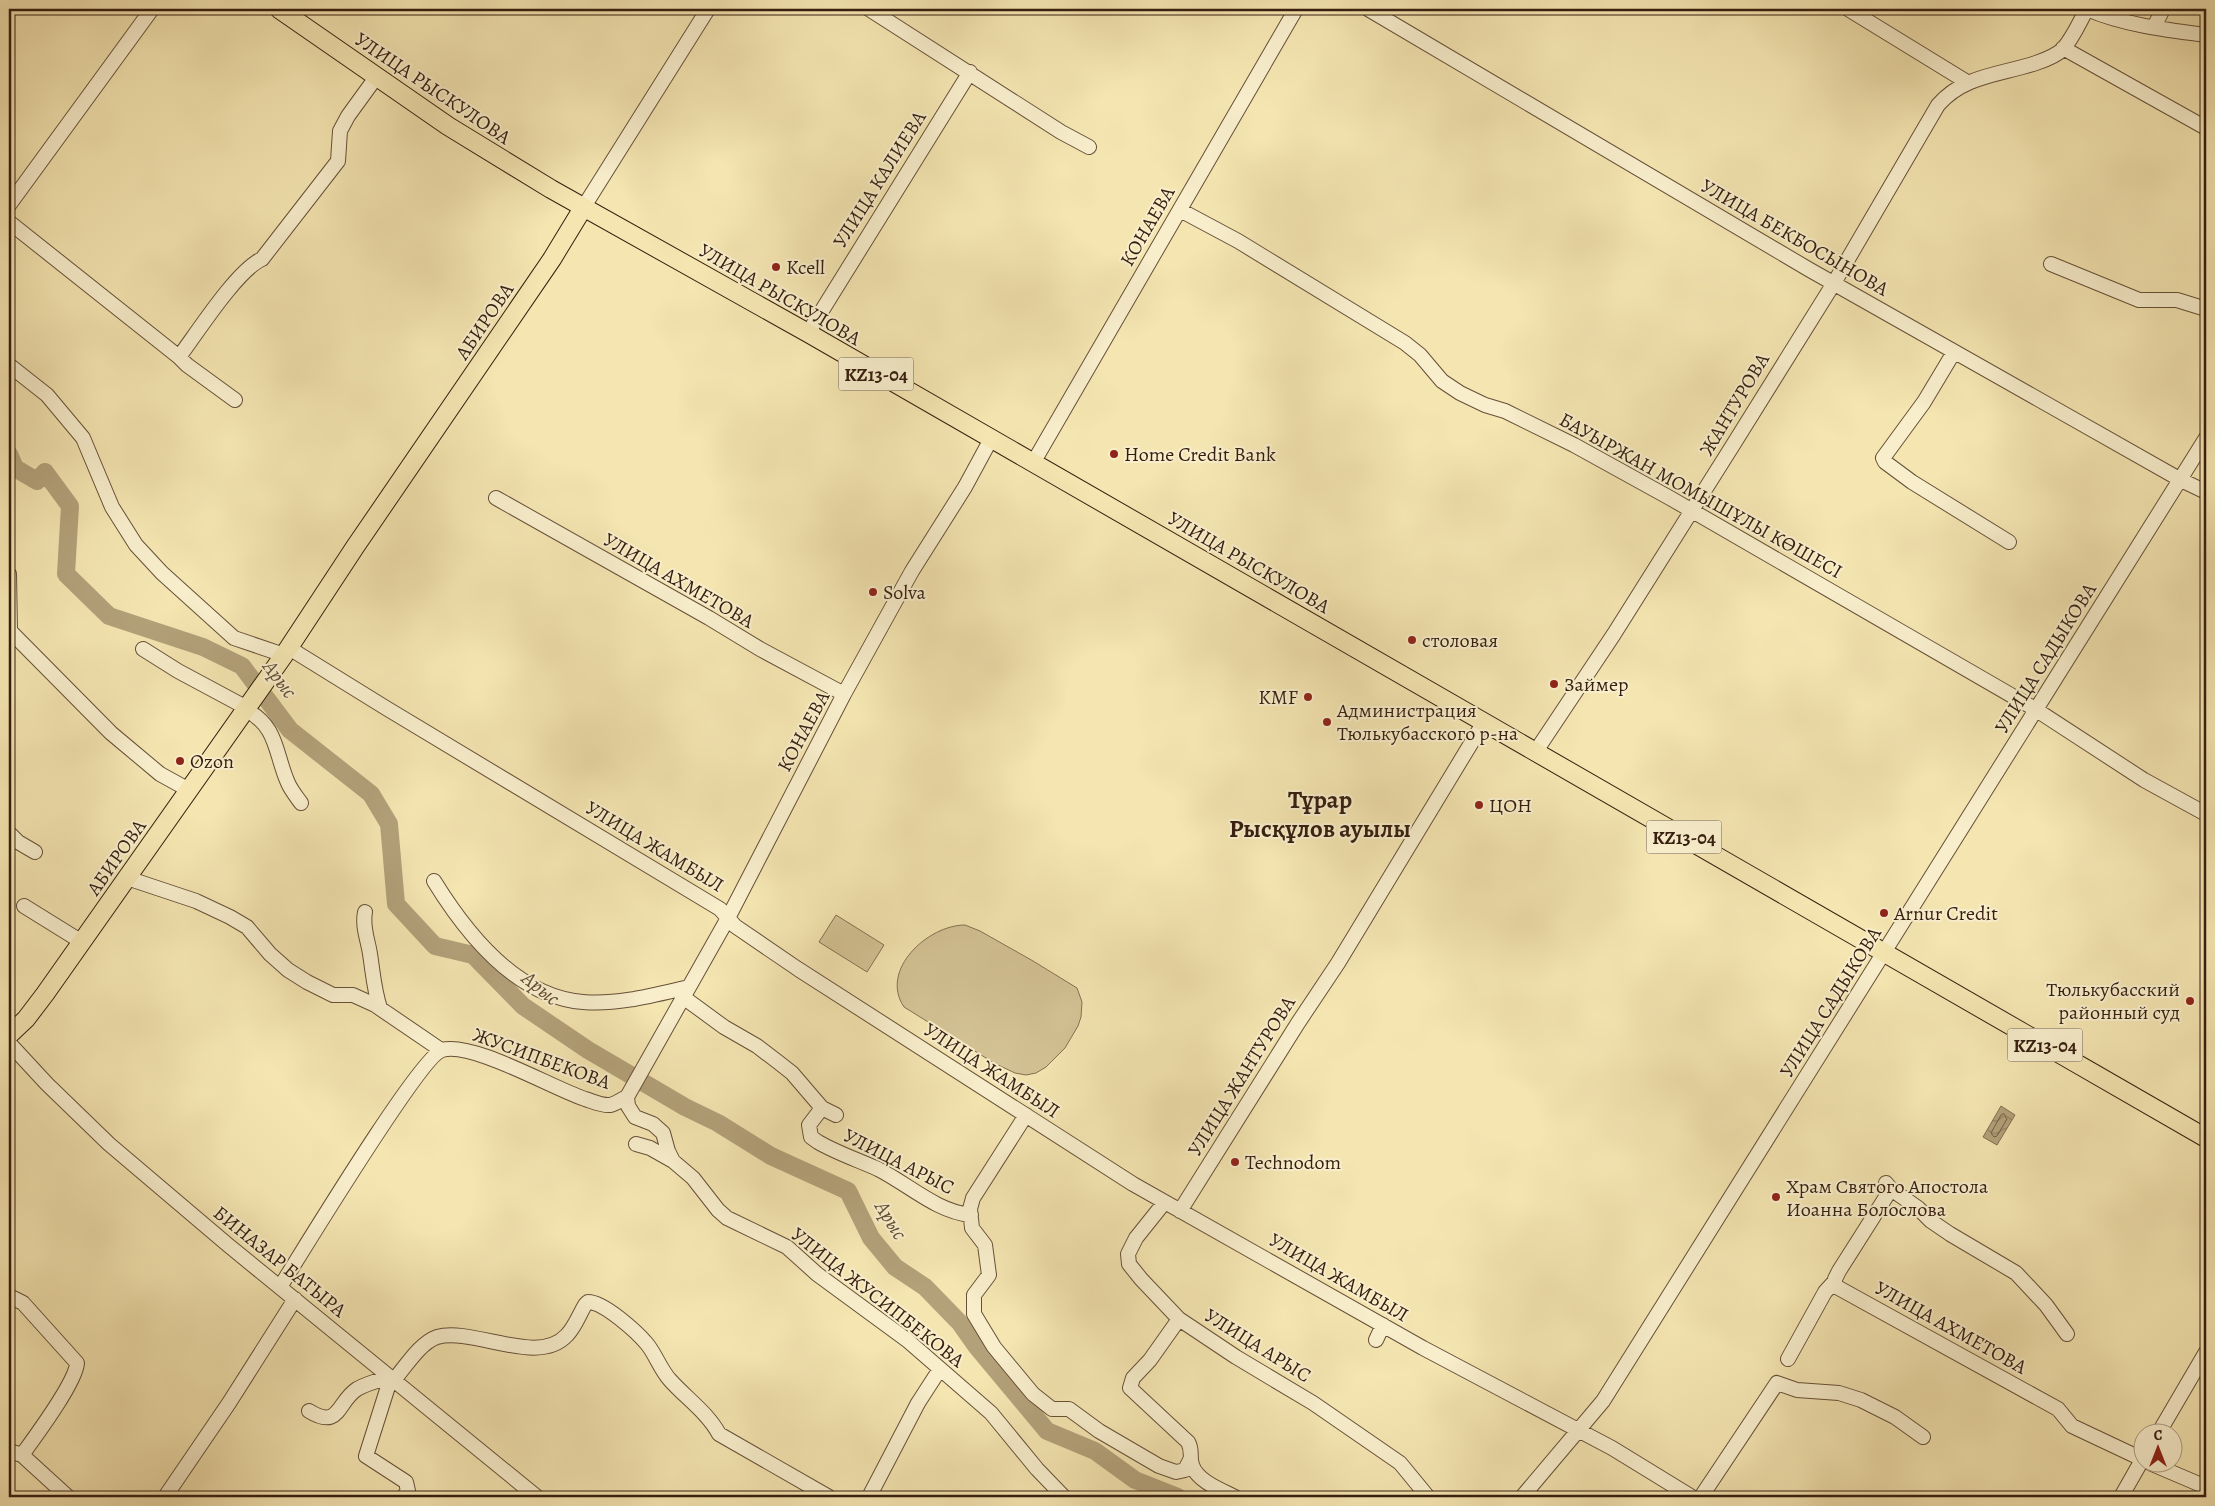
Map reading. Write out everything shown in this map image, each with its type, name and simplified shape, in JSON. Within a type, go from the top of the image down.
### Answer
[{"type":"main road","name":"УЛИЦА РЫСКУЛОВА","points":[[279,9],[448,126],[583,208],[808,333],[2206,1138]]},
{"type":"main road","name":"АБИРОВА","points":[[9,1035],[26,1019],[249,706],[546,267],[583,208]]},
{"type":"street","points":[[9,205],[152,9]]},
{"type":"street","name":"АБИРОВА","points":[[583,208],[708,9]]},
{"type":"street","points":[[870,9],[1062,132],[1089,147]]},
{"type":"street","name":"КОНАЕВА","points":[[1033,463],[1296,9]]},
{"type":"street","name":"УЛИЦА БЕКБОСЫНОВА","points":[[1368,9],[1664,185],[1954,352],[2181,480],[2206,492]]},
{"type":"street","points":[[1848,9],[1967,82]]},
{"type":"street","points":[[2206,35],[2154,28],[2102,15],[2087,9],[2063,48],[2206,128]]},
{"type":"street","points":[[2154,28],[2163,9]]},
{"type":"street","name":"ЖАНТУРОВА","points":[[1536,751],[1614,634],[1692,511],[1834,282],[1938,105],[1954,89],[1967,82],[2050,58],[2063,48]]},
{"type":"street","name":"УЛИЦА КАЛИЕВА","points":[[808,333],[970,72]]},
{"type":"street","points":[[179,357],[227,292],[255,262],[267,254],[338,160],[340,131],[348,116],[377,76]]},
{"type":"street","name":"БАУЫРЖАН МОМЫШҰЛЫ КӨШЕСІ","points":[[1180,210],[1246,246],[1406,344],[1420,355],[1442,381],[1460,393],[1485,405],[1506,411],[1574,445],[1692,511],[2036,709],[2144,780],[2206,814]]},
{"type":"street","points":[[9,222],[187,365],[234,400]]},
{"type":"street","points":[[2051,264],[2139,300],[2177,300],[2206,309]]},
{"type":"street","points":[[1954,352],[1924,402],[1883,458],[1885,462],[1912,482],[2009,542]]},
{"type":"street","name":"УЛИЦА ЖАМБЫЛ","points":[[9,365],[47,395],[82,438],[112,508],[136,545],[162,573],[234,638],[285,653],[386,708],[720,909],[735,926],[798,969],[1164,1203],[1383,1325],[1578,1430],[1692,1497]]},
{"type":"street","name":"УЛИЦА САДЫКОВА","points":[[1578,1430],[1603,1401],[2206,438]]},
{"type":"street","name":"КОНАЕВА","points":[[628,1097],[728,918],[844,694],[912,571],[965,487],[991,440]]},
{"type":"street","name":"УЛИЦА АХМЕТОВА","points":[[496,498],[709,618],[760,649],[844,694]]},
{"type":"street","points":[[9,574],[10,631],[116,738],[160,774],[190,790]]},
{"type":"street","points":[[142,649],[178,671],[249,706],[268,728],[275,741],[289,784],[300,803]]},
{"type":"street","name":"УЛИЦА ЖАНТУРОВА","points":[[1180,1211],[1338,963],[1484,722]]},
{"type":"street","points":[[9,833],[18,842],[35,852]]},
{"type":"street","points":[[127,878],[189,898],[230,917],[247,927],[270,954],[288,970],[307,982],[333,995],[353,995],[380,1008],[441,1050],[408,1087],[280,1287]]},
{"type":"street","points":[[434,881],[472,936],[507,970],[535,988],[581,1002],[605,1002],[686,992]]},
{"type":"street","points":[[24,906],[82,942]]},
{"type":"street","points":[[365,912],[365,933],[373,981],[380,1008]]},
{"type":"street","points":[[359,998],[365,983],[373,981]]},
{"type":"street","name":"УЛИЦА АРЫС","points":[[686,992],[731,1033],[757,1046],[778,1062],[792,1074],[822,1108],[836,1115]]},
{"type":"street","name":"БИНАЗАР БАТЫРА","points":[[9,1043],[47,1084],[109,1144],[280,1287],[537,1497]]},
{"type":"street","name":"ЖУСИПБЕКОВА","points":[[441,1050],[454,1049],[484,1057],[556,1088],[598,1103],[610,1105],[628,1097]]},
{"type":"street","points":[[628,1097],[628,1106],[635,1117],[653,1124],[663,1133],[673,1161]]},
{"type":"street","name":"УЛИЦА АРЫС","points":[[822,1108],[809,1125],[811,1137],[838,1153],[880,1170],[942,1206],[971,1216]]},
{"type":"street","points":[[1026,1115],[973,1198],[970,1209],[972,1228],[984,1245],[989,1275],[974,1295],[974,1314],[994,1347],[1033,1394],[1052,1409],[1069,1409],[1113,1440],[1160,1466],[1176,1472],[1189,1467]]},
{"type":"street","name":"УЛИЦА ЖУСИПБЕКОВА","points":[[636,1144],[650,1148],[673,1161],[694,1178],[706,1195],[727,1218],[787,1248],[817,1274],[887,1324],[991,1413],[1037,1469],[1064,1497]]},
{"type":"street","points":[[1788,1358],[1826,1292],[1835,1281],[1888,1186],[1950,1234],[2016,1273],[2046,1305],[2066,1334]]},
{"type":"street","name":"УЛИЦА АРЫС","points":[[1164,1203],[1136,1238],[1128,1254],[1129,1264],[1141,1279],[1179,1319],[1236,1357],[1313,1403],[1400,1463],[1428,1497]]},
{"type":"street","name":"УЛИЦА АХМЕТОВА","points":[[1835,1281],[1835,1286],[2058,1409],[2072,1426],[2132,1455]]},
{"type":"street","points":[[9,1296],[23,1303],[77,1363],[68,1386],[22,1455]]},
{"type":"street","points":[[165,1497],[230,1403],[295,1299]]},
{"type":"street","points":[[403,1497],[408,1491],[406,1482],[366,1456],[392,1378],[426,1343],[437,1338],[467,1336],[506,1345],[545,1347],[566,1336],[588,1302],[594,1302],[626,1324],[648,1345],[657,1364],[668,1378],[714,1424],[719,1434],[829,1497]]},
{"type":"street","points":[[1179,1319],[1130,1384],[1134,1392],[1188,1442],[1191,1448],[1189,1467]]},
{"type":"street","points":[[1376,1340],[1383,1325]]},
{"type":"street","points":[[2164,1424],[2206,1352]]},
{"type":"street","points":[[869,1497],[918,1403],[940,1369]]},
{"type":"street","points":[[309,1411],[324,1419],[331,1417],[357,1389],[392,1378]]},
{"type":"street","points":[[1701,1497],[1777,1383],[1797,1390],[1839,1393],[1861,1400],[1895,1417],[1923,1437]]},
{"type":"street","points":[[1522,1497],[1578,1430]]},
{"type":"street","points":[[9,1451],[22,1455],[68,1497]]},
{"type":"street","points":[[1189,1467],[1206,1482],[1235,1497]]},
{"type":"street","points":[[2121,1497],[2134,1474]]},
{"type":"street","points":[[2175,1474],[2206,1487]]},
{"type":"shaded area","points":[[836,915],[884,945],[867,972],[819,942]]},
{"type":"shaded area","points":[[965,925],[980,931],[1077,988],[1082,1002],[1078,1026],[1065,1048],[1046,1067],[1036,1073],[1026,1075],[1015,1073],[994,1063],[904,1007],[898,993],[898,979],[903,965],[911,952],[936,933],[951,927]]},
{"type":"water","points":[[2001,1106],[2015,1115],[1997,1145],[1983,1137]]},
{"type":"waterway","name":"Арыс","points":[[9,454],[15,468],[37,481],[45,472],[70,506],[66,574],[109,616],[203,647],[242,666],[290,730],[371,794],[389,824],[396,904],[435,946],[473,955],[523,1006],[588,1050],[685,1107],[718,1123],[771,1156],[848,1191],[871,1238],[895,1267],[925,1287],[960,1323],[977,1347],[1047,1431],[1095,1451],[1135,1480],[1178,1497]]},
{"type":"place","name":"Kcell","points":[[776,267]]},
{"type":"place","name":"Home Credit Bank","points":[[1114,454]]},
{"type":"place","name":"Solva","points":[[873,592]]},
{"type":"place","name":"столовая","points":[[1412,640]]},
{"type":"place","name":"Займер","points":[[1554,684]]},
{"type":"place","name":"KMF","points":[[1308,697]]},
{"type":"place","name":"Администрация Тюлькубасского р-на","points":[[1327,722]]},
{"type":"place","name":"Ozon","points":[[180,761]]},
{"type":"place","name":"ЦОН","points":[[1479,805]]},
{"type":"place","name":"Arnur Credit","points":[[1884,913]]},
{"type":"place","name":"Тюлькубасский районный суд","points":[[2190,1001]]},
{"type":"place","name":"Technodom","points":[[1235,1162]]},
{"type":"place","name":"Храм Святого Апостола Иоанна Болослова","points":[[1776,1197]]},
{"type":"district","name":"Тұрар Рысқұлов ауылы","points":[[1320,814]]}]
